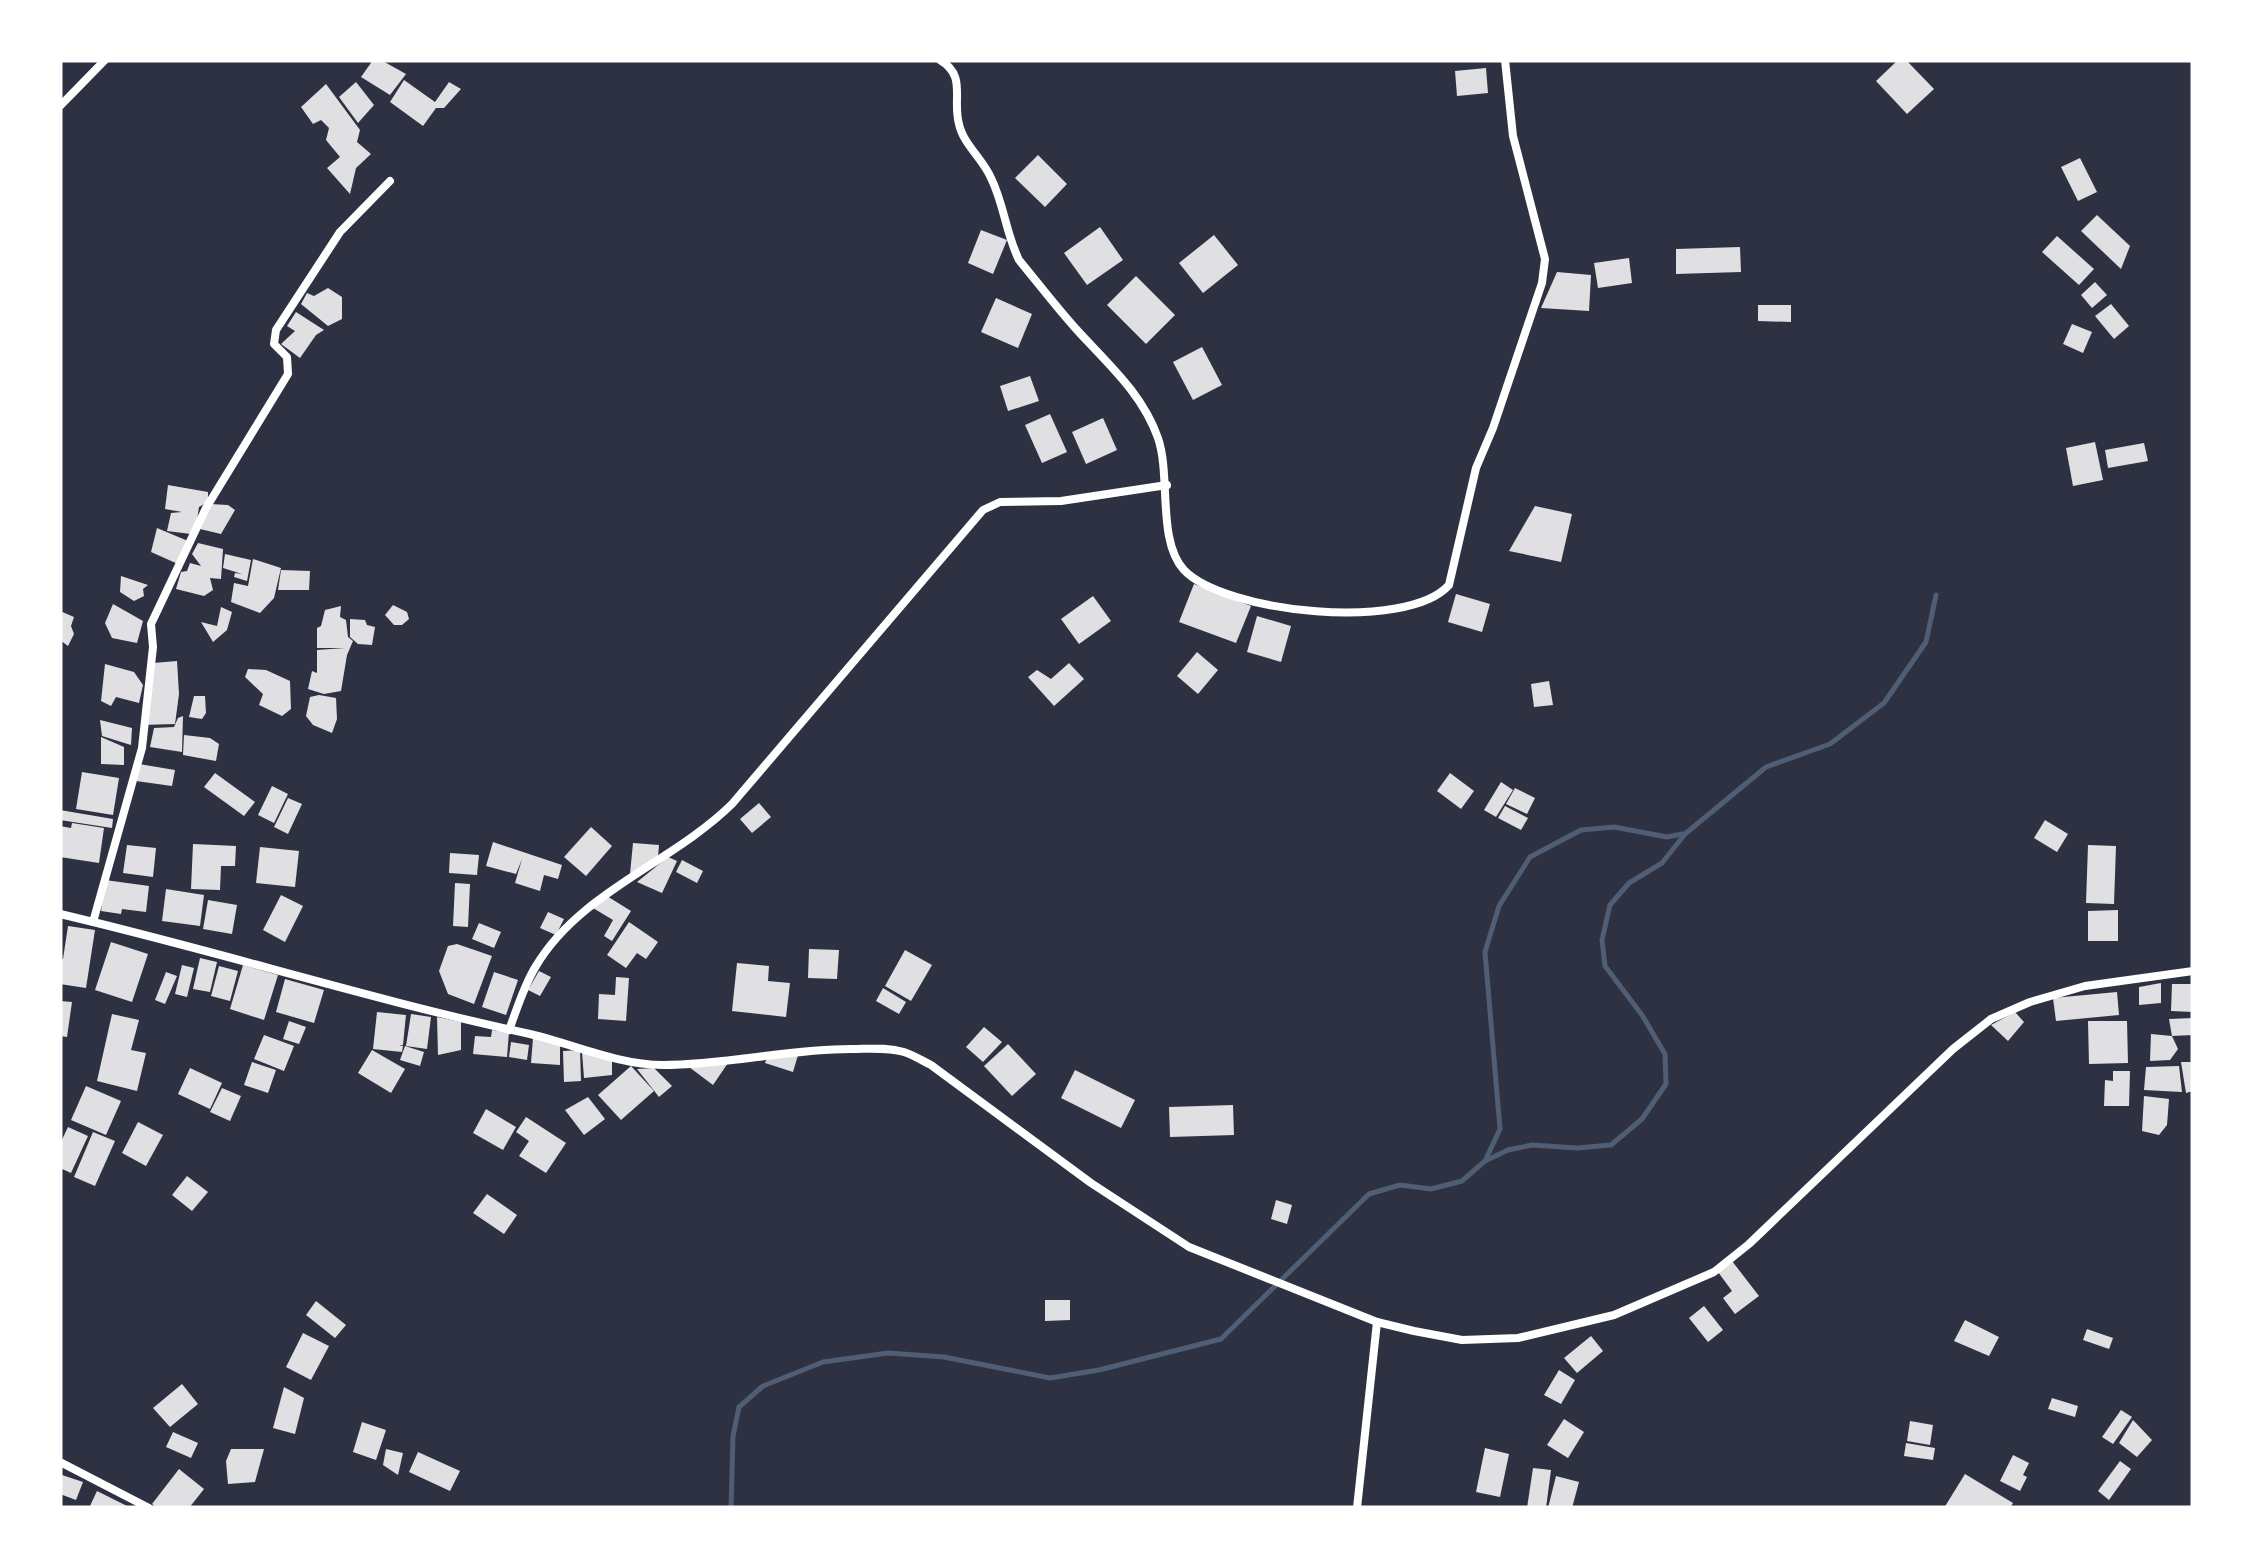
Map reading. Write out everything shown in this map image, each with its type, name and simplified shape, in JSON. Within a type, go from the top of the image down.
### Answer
[{"type":"street","points":[[60,106],[105,60]]},
{"type":"street","points":[[940,60],[957,78],[959,126],[991,176],[1018,260],[1145,406],[1159,441],[1167,485],[1169,538],[1182,568],[1197,581],[1224,592],[1290,609],[1358,614],[1422,602],[1450,585],[1476,468],[1536,306],[1545,259],[1512,136],[1505,60]]},
{"type":"street","points":[[94,922],[142,748],[151,624],[206,508],[288,374],[287,356],[274,344],[276,330],[340,232],[390,180]]},
{"type":"street","points":[[508,1030],[537,963],[565,931],[603,898],[698,834],[732,804],[983,510],[1000,502],[1061,502],[1167,485]]},
{"type":"street","points":[[60,914],[138,931],[404,1006],[624,1060],[659,1065],[820,1049],[906,1052],[931,1065],[1091,1183],[1189,1248],[1377,1322],[1462,1340],[1518,1338],[1614,1314],[1680,1290],[1714,1272],[1750,1244],[1953,1049],[1991,1019],[2030,1002],[2085,986],[2193,971]]},
{"type":"street","points":[[1356,1508],[1377,1322]]},
{"type":"street","points":[[60,1462],[149,1508]]},
{"type":"building","points":[[373,60],[381,60],[406,74],[390,95],[361,77]]},
{"type":"building","points":[[1898,60],[1906,60],[1934,89],[1907,114],[1876,81]]},
{"type":"building","points":[[1486,68],[1488,93],[1457,96],[1455,71]]},
{"type":"building","points":[[404,80],[435,102],[449,82],[461,89],[444,108],[436,108],[423,126],[390,102]]},
{"type":"building","points":[[356,82],[374,105],[358,123],[339,97]]},
{"type":"building","points":[[326,84],[360,130],[357,142],[371,154],[356,168],[350,194],[327,168],[340,157],[326,140],[329,128],[321,120],[313,124],[301,107]]},
{"type":"building","points":[[1038,155],[1067,184],[1045,207],[1015,178]]},
{"type":"building","points":[[2080,158],[2097,192],[2078,201],[2061,167]]},
{"type":"building","points":[[2097,215],[2130,246],[2121,269],[2081,231]]},
{"type":"building","points":[[1100,227],[1123,260],[1087,285],[1064,253]]},
{"type":"building","points":[[981,230],[1007,240],[993,274],[968,263]]},
{"type":"building","points":[[1214,235],[1238,265],[1203,293],[1179,263]]},
{"type":"building","points":[[2057,236],[2094,269],[2079,285],[2042,252]]},
{"type":"building","points":[[1740,247],[1741,272],[1676,274],[1676,249]]},
{"type":"building","points":[[1629,258],[1632,283],[1598,288],[1594,263]]},
{"type":"building","points":[[1557,272],[1591,275],[1589,311],[1541,308]]},
{"type":"building","points":[[1136,276],[1175,315],[1146,344],[1107,305]]},
{"type":"building","points":[[2095,282],[2107,295],[2092,308],[2081,295]]},
{"type":"building","points":[[328,288],[342,297],[342,319],[328,326],[301,304],[307,293],[314,296]]},
{"type":"building","points":[[996,298],[1032,314],[1018,348],[981,332]]},
{"type":"building","points":[[2111,304],[2129,326],[2114,339],[2095,316]]},
{"type":"building","points":[[1758,305],[1791,305],[1791,322],[1758,321]]},
{"type":"building","points":[[296,312],[324,330],[300,358],[281,344],[295,331],[287,326]]},
{"type":"building","points":[[2072,324],[2092,332],[2083,353],[2063,344]]},
{"type":"building","points":[[1202,347],[1222,385],[1193,400],[1173,362]]},
{"type":"building","points":[[1030,376],[1039,401],[1008,411],[1000,386]]},
{"type":"building","points":[[1050,414],[1067,452],[1042,463],[1025,425]]},
{"type":"building","points":[[1103,418],[1117,450],[1086,464],[1072,432]]},
{"type":"building","points":[[2095,442],[2103,480],[2073,486],[2066,448]]},
{"type":"building","points":[[2144,443],[2148,461],[2108,468],[2105,450]]},
{"type":"building","points":[[168,485],[208,492],[208,502],[199,507],[191,534],[167,531],[171,513],[182,512],[165,509]]},
{"type":"building","points":[[210,504],[228,505],[235,510],[221,534],[200,529]]},
{"type":"building","points":[[1535,506],[1572,514],[1561,562],[1509,551]]},
{"type":"building","points":[[157,528],[188,541],[178,564],[151,552]]},
{"type":"building","points":[[198,543],[223,549],[221,579],[210,578],[213,590],[204,596],[176,589],[181,572],[187,571],[190,563],[201,566],[192,554]]},
{"type":"building","points":[[225,554],[251,560],[247,581],[234,577],[235,573],[242,574],[223,568]]},
{"type":"building","points":[[253,559],[281,568],[274,598],[260,613],[231,602],[234,583],[248,586]]},
{"type":"building","points":[[281,570],[310,571],[309,590],[278,590]]},
{"type":"building","points":[[121,576],[148,585],[143,589],[144,596],[134,601],[120,592]]},
{"type":"building","points":[[1194,584],[1251,606],[1236,643],[1179,622]]},
{"type":"building","points":[[1456,594],[1490,604],[1482,632],[1448,622]]},
{"type":"building","points":[[1093,596],[1111,621],[1079,644],[1061,619]]},
{"type":"building","points":[[113,604],[143,621],[137,643],[112,638],[105,623]]},
{"type":"building","points":[[393,605],[407,612],[409,619],[402,625],[394,625],[385,615]]},
{"type":"building","points":[[341,606],[340,617],[346,620],[348,637],[353,641],[341,691],[324,694],[308,689],[312,671],[317,673],[317,650],[345,648],[317,648],[317,628],[325,610]]},
{"type":"building","points":[[221,607],[232,612],[227,630],[213,642],[201,622],[217,626]]},
{"type":"building","points":[[60,611],[74,617],[74,634],[68,646],[60,640]]},
{"type":"building","points":[[1257,616],[1291,626],[1281,662],[1247,652]]},
{"type":"building","points":[[350,619],[365,620],[375,627],[372,645],[358,644],[350,637]]},
{"type":"building","points":[[1197,652],[1218,670],[1198,694],[1177,676]]},
{"type":"building","points":[[177,661],[179,694],[175,724],[142,725],[153,663]]},
{"type":"building","points":[[1069,663],[1084,679],[1054,706],[1028,677],[1037,670],[1051,679]]},
{"type":"building","points":[[105,664],[134,672],[143,685],[139,703],[116,697],[111,706],[101,701]]},
{"type":"building","points":[[248,669],[266,670],[290,681],[291,709],[282,716],[259,705],[263,694],[245,677]]},
{"type":"building","points":[[1549,681],[1553,705],[1534,707],[1531,684]]},
{"type":"building","points":[[194,696],[205,696],[206,713],[202,719],[189,717]]},
{"type":"building","points":[[310,697],[336,698],[337,719],[332,733],[313,725],[306,716]]},
{"type":"building","points":[[183,716],[182,752],[150,747],[154,728],[174,727]]},
{"type":"building","points":[[100,720],[132,728],[131,745],[102,736]]},
{"type":"building","points":[[184,735],[210,738],[219,744],[216,761],[183,755]]},
{"type":"building","points":[[101,737],[124,747],[124,765],[101,764]]},
{"type":"building","points":[[139,764],[175,770],[172,786],[136,781]]},
{"type":"building","points":[[82,772],[119,778],[113,815],[76,809]]},
{"type":"building","points":[[215,773],[255,802],[244,816],[204,787]]},
{"type":"building","points":[[1450,773],[1474,791],[1461,809],[1437,791]]},
{"type":"building","points":[[1501,782],[1513,790],[1496,817],[1484,810]]},
{"type":"building","points":[[272,786],[288,794],[274,823],[258,815]]},
{"type":"building","points":[[1515,788],[1535,798],[1527,814],[1506,804]]},
{"type":"building","points":[[288,798],[302,804],[288,834],[274,827]]},
{"type":"building","points":[[759,803],[771,817],[752,833],[740,819]]},
{"type":"building","points":[[1505,806],[1528,818],[1521,830],[1498,818]]},
{"type":"building","points":[[60,810],[113,819],[112,828],[60,820]]},
{"type":"building","points":[[2045,820],[2068,834],[2057,852],[2034,838]]},
{"type":"building","points":[[72,823],[104,828],[99,863],[60,857],[60,826],[71,828]]},
{"type":"building","points":[[591,827],[612,846],[586,876],[564,857]]},
{"type":"building","points":[[493,842],[562,865],[558,879],[544,875],[540,891],[515,883],[522,859],[516,874],[486,866]]},
{"type":"building","points":[[633,843],[659,845],[658,857],[630,874]]},
{"type":"building","points":[[193,844],[236,846],[235,866],[221,866],[220,890],[191,889]]},
{"type":"building","points":[[127,845],[156,848],[153,877],[123,873]]},
{"type":"building","points":[[2088,845],[2116,846],[2114,904],[2086,903]]},
{"type":"building","points":[[260,847],[299,851],[295,887],[256,883]]},
{"type":"building","points":[[450,853],[479,855],[477,875],[449,873]]},
{"type":"building","points":[[668,857],[677,861],[662,893],[637,882]]},
{"type":"building","points":[[682,860],[703,871],[697,883],[676,872]]},
{"type":"building","points":[[105,880],[149,886],[146,912],[101,911]]},
{"type":"building","points":[[455,883],[470,884],[468,927],[453,926]]},
{"type":"building","points":[[166,889],[204,895],[200,926],[162,921]]},
{"type":"building","points":[[602,893],[631,911],[612,941],[604,936],[613,920],[593,908]]},
{"type":"building","points":[[281,895],[303,906],[285,942],[263,930]]},
{"type":"building","points":[[208,900],[237,905],[232,934],[203,929]]},
{"type":"building","points":[[2118,910],[2118,941],[2088,941],[2088,911]]},
{"type":"building","points":[[548,912],[564,919],[556,935],[540,928]]},
{"type":"building","points":[[629,922],[658,942],[646,959],[637,953],[626,968],[607,955]]},
{"type":"building","points":[[479,923],[501,932],[494,948],[472,939]]},
{"type":"building","points":[[68,926],[95,930],[86,988],[60,984],[60,959]]},
{"type":"building","points":[[111,942],[148,954],[132,1002],[95,990]]},
{"type":"building","points":[[457,944],[492,956],[474,1004],[448,994],[439,971],[448,946]]},
{"type":"building","points":[[809,949],[839,950],[837,979],[808,978]]},
{"type":"building","points":[[905,950],[932,965],[911,1001],[885,986]]},
{"type":"building","points":[[200,958],[217,962],[210,992],[193,989]]},
{"type":"building","points":[[737,963],[769,966],[768,981],[790,983],[786,1017],[732,1011]]},
{"type":"building","points":[[182,965],[194,968],[187,997],[175,994]]},
{"type":"building","points":[[243,965],[278,975],[264,1020],[230,1009]]},
{"type":"building","points":[[219,966],[238,971],[230,1001],[211,996]]},
{"type":"building","points":[[539,971],[551,977],[540,996],[528,990]]},
{"type":"building","points":[[166,972],[177,976],[165,1004],[155,1000]]},
{"type":"building","points":[[494,972],[518,980],[506,1015],[482,1007]]},
{"type":"building","points":[[616,977],[629,978],[626,1021],[598,1019],[599,994],[615,995]]},
{"type":"building","points":[[285,979],[324,990],[314,1023],[276,1012]]},
{"type":"building","points":[[2161,983],[2161,1003],[2139,1005],[2139,987]]},
{"type":"building","points":[[2172,984],[2193,984],[2193,1012],[2171,1011]]},
{"type":"building","points":[[883,988],[906,1002],[899,1014],[876,1001]]},
{"type":"building","points":[[2117,992],[2119,1015],[2056,1021],[2053,998]]},
{"type":"building","points":[[60,1001],[72,1002],[67,1037],[60,1036]]},
{"type":"building","points":[[377,1012],[406,1015],[403,1045],[399,1045],[403,1046],[402,1052],[373,1049]]},
{"type":"building","points":[[2015,1012],[2024,1022],[2008,1041],[1991,1025]]},
{"type":"building","points":[[112,1014],[139,1020],[131,1050],[146,1053],[137,1091],[97,1081]]},
{"type":"building","points":[[411,1014],[431,1017],[427,1049],[406,1046]]},
{"type":"building","points":[[437,1017],[461,1022],[461,1050],[438,1055]]},
{"type":"building","points":[[2193,1018],[2193,1035],[2172,1036],[2169,1019]]},
{"type":"building","points":[[289,1021],[306,1027],[299,1044],[283,1039]]},
{"type":"building","points":[[2088,1021],[2127,1021],[2128,1063],[2089,1064]]},
{"type":"building","points":[[984,1027],[1002,1042],[983,1062],[966,1047]]},
{"type":"building","points":[[492,1030],[509,1032],[507,1057],[473,1054],[475,1036],[491,1037]]},
{"type":"building","points":[[2151,1034],[2172,1036],[2178,1049],[2170,1060],[2150,1061]]},
{"type":"building","points":[[264,1035],[294,1046],[284,1071],[254,1059]]},
{"type":"building","points":[[533,1038],[560,1044],[560,1065],[531,1063]]},
{"type":"building","points":[[511,1042],[529,1045],[527,1060],[509,1057]]},
{"type":"building","points":[[1008,1044],[1036,1074],[1012,1096],[984,1066]]},
{"type":"building","points":[[405,1046],[424,1052],[420,1066],[400,1060]]},
{"type":"building","points":[[372,1050],[405,1069],[391,1093],[358,1073]]},
{"type":"building","points":[[580,1050],[581,1081],[564,1082],[563,1051]]},
{"type":"building","points":[[582,1052],[612,1060],[612,1075],[584,1078]]},
{"type":"building","points":[[798,1055],[793,1072],[765,1063],[767,1058]]},
{"type":"building","points":[[252,1062],[276,1070],[268,1093],[244,1085]]},
{"type":"building","points":[[2181,1062],[2193,1062],[2193,1091],[2186,1093]]},
{"type":"building","points":[[728,1063],[713,1085],[689,1067]]},
{"type":"building","points":[[631,1066],[654,1091],[621,1120],[598,1095]]},
{"type":"building","points":[[2179,1066],[2182,1092],[2144,1090],[2146,1067]]},
{"type":"building","points":[[190,1068],[222,1083],[210,1109],[178,1094]]},
{"type":"building","points":[[654,1068],[672,1086],[659,1097],[637,1069]]},
{"type":"building","points":[[1075,1070],[1135,1100],[1121,1128],[1061,1098]]},
{"type":"building","points":[[2113,1071],[2130,1071],[2129,1106],[2104,1106],[2105,1080],[2113,1081]]},
{"type":"building","points":[[86,1086],[121,1101],[106,1135],[71,1120]]},
{"type":"building","points":[[222,1088],[241,1096],[230,1121],[210,1112]]},
{"type":"building","points":[[2144,1096],[2169,1099],[2167,1125],[2159,1135],[2142,1131]]},
{"type":"building","points":[[588,1097],[605,1119],[584,1135],[565,1110]]},
{"type":"building","points":[[1233,1105],[1234,1135],[1170,1137],[1169,1107]]},
{"type":"building","points":[[486,1109],[516,1127],[503,1150],[473,1133]]},
{"type":"building","points":[[526,1117],[566,1143],[546,1173],[519,1156],[529,1141],[516,1132]]},
{"type":"building","points":[[138,1122],[163,1135],[146,1166],[122,1153]]},
{"type":"building","points":[[68,1127],[88,1136],[71,1173],[60,1168],[60,1144]]},
{"type":"building","points":[[93,1132],[115,1141],[95,1186],[74,1177]]},
{"type":"building","points":[[187,1176],[208,1192],[192,1211],[172,1195]]},
{"type":"building","points":[[487,1194],[517,1215],[504,1234],[473,1213]]},
{"type":"building","points":[[1276,1200],[1292,1205],[1287,1224],[1271,1219]]},
{"type":"building","points":[[1732,1261],[1759,1296],[1735,1314],[1723,1298],[1732,1291],[1718,1272]]},
{"type":"building","points":[[1045,1300],[1070,1300],[1070,1320],[1045,1321]]},
{"type":"building","points":[[316,1301],[346,1325],[335,1338],[306,1315]]},
{"type":"building","points":[[1704,1306],[1723,1330],[1708,1342],[1689,1318]]},
{"type":"building","points":[[1965,1320],[1999,1337],[1989,1356],[1954,1341]]},
{"type":"building","points":[[2087,1329],[2113,1338],[2109,1349],[2083,1340]]},
{"type":"building","points":[[303,1333],[329,1346],[311,1380],[286,1367]]},
{"type":"building","points":[[1591,1336],[1603,1351],[1577,1373],[1564,1358]]},
{"type":"building","points":[[1559,1370],[1575,1380],[1561,1404],[1544,1395]]},
{"type":"building","points":[[182,1384],[198,1404],[170,1427],[153,1408]]},
{"type":"building","points":[[284,1387],[304,1398],[295,1434],[273,1428]]},
{"type":"building","points":[[2052,1398],[2078,1406],[2075,1417],[2048,1409]]},
{"type":"building","points":[[2121,1410],[2132,1417],[2113,1444],[2102,1437]]},
{"type":"building","points":[[1564,1419],[1584,1432],[1568,1458],[1547,1445]]},
{"type":"building","points":[[2133,1420],[2152,1440],[2137,1457],[2119,1443]]},
{"type":"building","points":[[1910,1421],[1933,1425],[1930,1445],[1907,1441]]},
{"type":"building","points":[[362,1422],[386,1430],[376,1460],[353,1452]]},
{"type":"building","points":[[173,1432],[198,1443],[191,1458],[166,1447]]},
{"type":"building","points":[[1906,1443],[1935,1448],[1933,1460],[1904,1456]]},
{"type":"building","points":[[1485,1448],[1509,1454],[1500,1497],[1476,1492]]},
{"type":"building","points":[[231,1449],[264,1449],[255,1482],[228,1484],[226,1461]]},
{"type":"building","points":[[386,1449],[403,1453],[398,1475],[383,1465]]},
{"type":"building","points":[[418,1452],[460,1471],[450,1491],[409,1472]]},
{"type":"building","points":[[2013,1455],[2029,1463],[2020,1491],[2000,1481]]},
{"type":"building","points":[[2120,1461],[2131,1469],[2109,1500],[2098,1491]]},
{"type":"building","points":[[1533,1468],[1551,1470],[1546,1508],[1527,1508]]},
{"type":"building","points":[[179,1469],[204,1489],[189,1508],[157,1508],[152,1504]]},
{"type":"building","points":[[1965,1474],[2013,1503],[2010,1508],[1944,1508]]},
{"type":"building","points":[[62,1475],[83,1482],[76,1500],[60,1494]]},
{"type":"building","points":[[1556,1476],[1579,1482],[1572,1508],[1548,1508]]},
{"type":"building","points":[[97,1491],[131,1508],[89,1508]]},
{"type":"waterway","points":[[731,1508],[733,1436],[739,1407],[763,1386],[823,1362],[888,1353],[944,1357],[1050,1378],[1099,1370],[1221,1339],[1369,1194],[1400,1185],[1431,1189],[1462,1181],[1485,1161],[1508,1150],[1532,1145],[1611,1145],[1642,1119],[1666,1084],[1665,1054],[1605,966],[1602,940],[1610,905],[1629,883],[1662,863],[1685,834],[1766,767],[1830,744],[1884,703],[1926,642],[1936,595]]},
{"type":"waterway","points":[[1485,1161],[1500,1129],[1485,952],[1499,906],[1530,857],[1581,830],[1614,827],[1667,837],[1682,834]]}]
